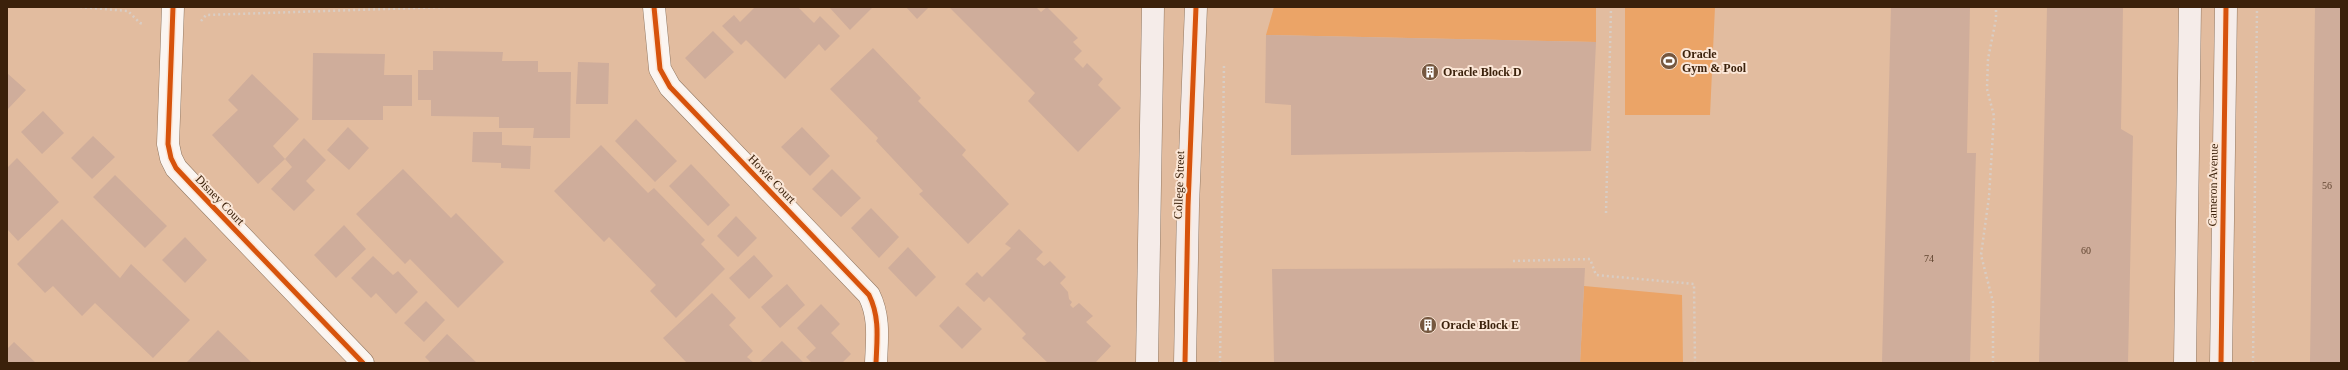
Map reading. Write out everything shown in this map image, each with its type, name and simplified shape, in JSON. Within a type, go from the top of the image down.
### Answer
[{"type":"street","name":"Disney Court","points":[[173,7],[168,144],[171,158],[176,168],[363,363]]},
{"type":"street","name":"Howie Court","points":[[654,7],[660,69],[670,87],[869,295],[876,312],[876,363]]},
{"type":"street","points":[[1147,363],[1153,7]]},
{"type":"street","name":"College Street","points":[[1185,363],[1188,206],[1196,7]]},
{"type":"street","points":[[2185,363],[2190,7]]},
{"type":"street","name":"Cameron Avenue","points":[[2221,363],[2226,7]]},
{"type":"path","points":[[80,7],[128,11],[140,23],[194,32],[206,15],[446,7]]},
{"type":"path","points":[[1606,213],[1611,7]]},
{"type":"path","points":[[1993,363],[1993,302],[1982,255],[1994,116],[1987,89],[1988,59],[1996,19],[1996,7]]},
{"type":"path","points":[[2253,363],[2257,7]]},
{"type":"path","points":[[1220,363],[1224,63]]},
{"type":"path","points":[[1513,261],[1590,259],[1596,275],[1694,284],[1695,363]]},
{"type":"shaded area","points":[[1274,7],[1596,7],[1596,42],[1266,35]]},
{"type":"shaded area","name":"Oracle Gym & Pool","points":[[1625,7],[1715,7],[1710,115],[1625,115]]},
{"type":"shaded area","points":[[1584,286],[1682,295],[1683,363],[1580,363]]},
{"type":"building","points":[[755,7],[798,7],[814,23],[820,16],[840,36],[825,51],[819,44],[785,79],[746,40],[741,45],[722,26],[734,15],[740,22]]},
{"type":"building","points":[[829,7],[873,7],[850,30]]},
{"type":"building","points":[[906,7],[929,7],[917,19]]},
{"type":"building","points":[[949,7],[1036,7],[1041,12],[1047,7],[1078,38],[1073,42],[1082,51],[1074,59],[1083,68],[1087,63],[1103,79],[1098,85],[1121,108],[1078,152],[1028,101],[1035,93]]},
{"type":"building","points":[[1891,7],[1970,7],[1967,153],[1976,153],[1970,363],[1882,363]]},
{"type":"building","points":[[2047,7],[2123,7],[2121,129],[2133,136],[2128,363],[2039,363]]},
{"type":"building","points":[[2315,7],[2341,7],[2341,363],[2310,363]]},
{"type":"building","points":[[713,31],[734,52],[705,79],[685,58]]},
{"type":"building","name":"Oracle Block D","points":[[1266,35],[1596,42],[1591,151],[1291,155],[1291,105],[1265,103]]},
{"type":"building","points":[[873,48],[921,98],[918,101],[966,150],[962,155],[1009,204],[968,244],[919,194],[923,191],[876,141],[878,138],[830,89]]},
{"type":"building","points":[[433,51],[503,52],[502,61],[538,61],[538,72],[571,72],[570,138],[533,138],[534,128],[499,128],[499,117],[431,116],[431,100],[418,100],[418,70],[433,70]]},
{"type":"building","points":[[313,53],[385,54],[384,75],[412,75],[412,106],[383,106],[383,120],[312,120]]},
{"type":"building","points":[[578,62],[609,63],[608,104],[576,104]]},
{"type":"building","points":[[7,73],[26,90],[7,110]]},
{"type":"building","points":[[252,74],[299,119],[273,146],[285,159],[258,184],[212,135],[238,110],[228,100]]},
{"type":"building","points":[[43,111],[64,133],[42,154],[21,132]]},
{"type":"building","points":[[636,119],[677,161],[655,182],[615,141]]},
{"type":"building","points":[[348,127],[369,148],[349,170],[327,150]]},
{"type":"building","points":[[802,127],[830,156],[810,176],[781,147]]},
{"type":"building","points":[[473,132],[502,132],[502,145],[531,146],[530,169],[501,168],[501,163],[472,162]]},
{"type":"building","points":[[93,136],[115,157],[92,179],[71,158]]},
{"type":"building","points":[[304,138],[326,160],[306,181],[315,190],[294,211],[271,189],[292,167],[285,159]]},
{"type":"building","points":[[601,145],[648,193],[654,188],[705,240],[701,244],[725,269],[676,318],[650,291],[656,285],[609,237],[604,242],[554,191]]},
{"type":"building","points":[[17,158],[59,202],[18,241],[7,229],[7,168]]},
{"type":"building","points":[[691,164],[730,205],[708,226],[669,186]]},
{"type":"building","points":[[403,169],[451,218],[456,213],[504,262],[458,308],[410,259],[405,264],[356,214]]},
{"type":"building","points":[[832,169],[861,198],[841,217],[812,189]]},
{"type":"building","points":[[115,175],[167,226],[145,248],[93,197]]},
{"type":"building","points":[[871,208],[899,237],[879,258],[851,228]]},
{"type":"building","points":[[736,216],[757,238],[738,257],[717,236]]},
{"type":"building","points":[[62,219],[120,278],[131,264],[190,320],[153,358],[95,303],[82,316],[53,286],[45,293],[17,264]]},
{"type":"building","points":[[344,225],[366,249],[336,278],[314,255]]},
{"type":"building","points":[[1019,229],[1043,252],[1036,259],[1044,266],[1050,261],[1066,277],[1060,283],[1068,292],[1069,299],[1072,302],[1070,305],[1073,308],[1079,303],[1093,316],[1086,322],[1111,346],[1095,363],[1048,363],[1022,338],[1026,334],[989,297],[984,302],[965,284],[977,272],[982,277],[1011,248],[1005,244]]},
{"type":"building","points":[[185,237],[207,260],[185,283],[162,260]]},
{"type":"building","points":[[908,247],[936,277],[916,297],[888,268]]},
{"type":"building","points":[[754,255],[773,276],[749,299],[729,278]]},
{"type":"building","points":[[373,256],[393,275],[398,271],[418,292],[396,314],[376,293],[371,298],[351,278]]},
{"type":"building","name":"Oracle Block E","points":[[1585,268],[1580,363],[1274,363],[1272,269]]},
{"type":"building","points":[[787,284],[805,305],[780,328],[761,307]]},
{"type":"building","points":[[712,293],[736,318],[729,325],[753,351],[747,357],[754,363],[687,363],[663,338]]},
{"type":"building","points":[[426,301],[445,320],[424,342],[404,323]]},
{"type":"building","points":[[821,304],[840,324],[831,333],[851,354],[842,363],[812,363],[806,357],[816,348],[797,328]]},
{"type":"building","points":[[958,306],[982,329],[962,349],[939,326]]},
{"type":"building","points":[[218,330],[252,363],[186,363]]},
{"type":"building","points":[[447,334],[477,363],[431,363],[425,357]]},
{"type":"building","points":[[782,341],[804,363],[759,363]]},
{"type":"building","points":[[14,342],[36,363],[7,363],[7,349]]},
{"type":"cycle path","points":[[173,7],[168,144],[171,158],[176,168],[363,363]]},
{"type":"cycle path","points":[[654,7],[660,69],[670,87],[869,295],[876,320],[876,363]]},
{"type":"cycle path","points":[[1185,363],[1188,206],[1196,7]]},
{"type":"cycle path","points":[[2221,363],[2226,7]]},
{"type":"place","name":"Oracle Gym & Pool","points":[[1669,61]]},
{"type":"place","name":"Oracle Block D","points":[[1430,72]]},
{"type":"place","name":"Oracle Block E","points":[[1428,325]]}]
